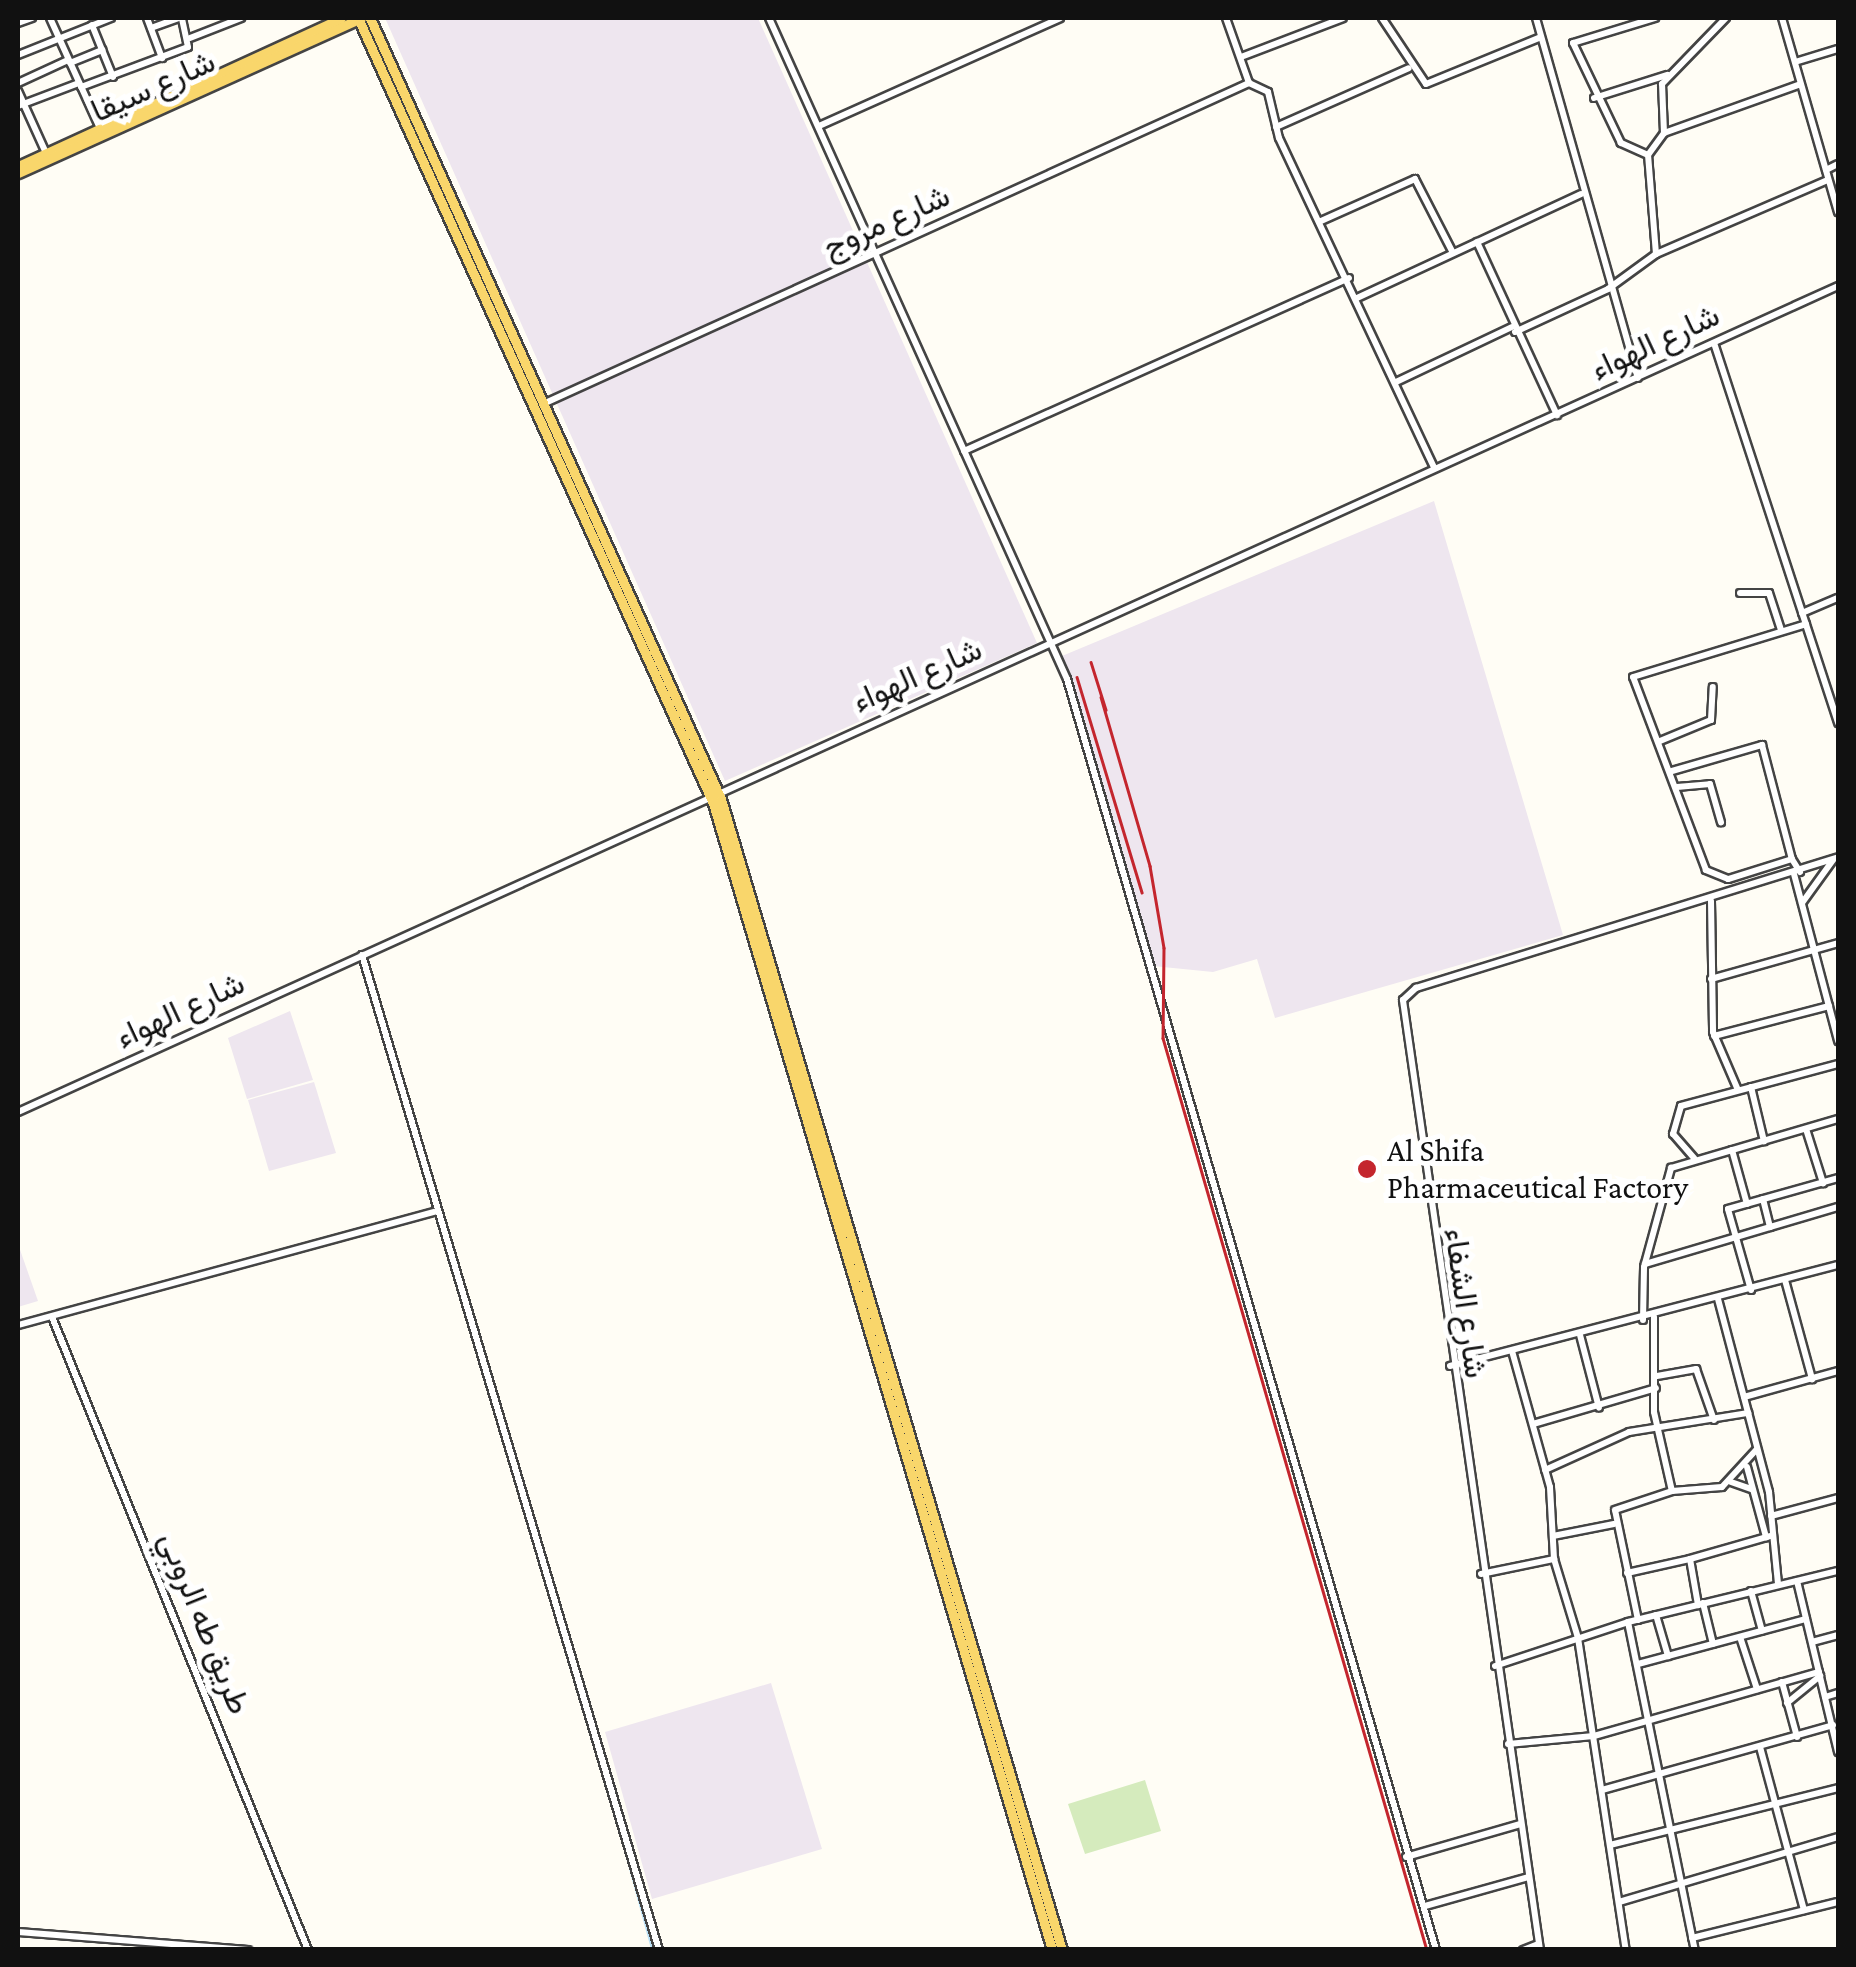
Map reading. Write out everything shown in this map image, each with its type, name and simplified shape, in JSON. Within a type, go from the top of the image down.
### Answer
[{"type":"main road","name":"شارع سيقا","points":[[18,170],[100,128],[342,18]]},
{"type":"main road","name":"شارع سيقا","points":[[18,170],[359,18]]},
{"type":"main road","points":[[359,18],[715,796],[1058,1949]]},
{"type":"main road","points":[[370,18],[611,565]]},
{"type":"street","points":[[18,24],[32,18]]},
{"type":"street","points":[[50,18],[100,128]]},
{"type":"street","points":[[19,51],[111,18]]},
{"type":"street","points":[[147,18],[162,58]]},
{"type":"street","points":[[151,28],[180,18],[190,38]]},
{"type":"street","points":[[216,18],[220,26]]},
{"type":"street","points":[[21,105],[162,58],[190,38],[241,18]]},
{"type":"street","points":[[769,18],[1051,641],[1436,1950]]},
{"type":"street","points":[[819,126],[1060,18]]},
{"type":"street","points":[[1226,18],[1249,83],[1268,92],[1276,126],[1434,468]]},
{"type":"street","points":[[1241,57],[1343,18]]},
{"type":"street","points":[[1382,18],[1409,68],[1430,84],[1541,37]]},
{"type":"street","points":[[1536,18],[1581,194],[1638,378]]},
{"type":"street","points":[[1648,155],[1621,144],[1594,98],[1573,41],[1655,18]]},
{"type":"street","points":[[1664,133],[1660,90],[1726,18]]},
{"type":"street","points":[[1782,18],[1838,212]]},
{"type":"street","points":[[92,25],[113,77]]},
{"type":"street","points":[[1795,62],[1838,49]]},
{"type":"street","points":[[46,154],[21,105],[18,87],[102,50]]},
{"type":"street","points":[[1276,126],[1409,68]]},
{"type":"street","points":[[1594,98],[1673,73]]},
{"type":"street","name":"شارع مروج","points":[[542,404],[1249,83]]},
{"type":"street","points":[[1656,254],[1648,155],[1664,133],[1801,84]]},
{"type":"street","points":[[1826,170],[1838,164]]},
{"type":"street","points":[[1320,222],[1414,179],[1453,252]]},
{"type":"street","points":[[1396,382],[1608,289],[1656,254],[1828,180]]},
{"type":"street","points":[[1358,298],[1581,194]]},
{"type":"street","points":[[1477,242],[1556,415]]},
{"type":"street","points":[[964,452],[1349,278]]},
{"type":"street","name":"شارع الهواء","points":[[18,1112],[1838,286]]},
{"type":"street","points":[[1714,343],[1838,723]]},
{"type":"street","points":[[1740,592],[1769,593],[1780,632]]},
{"type":"street","points":[[1802,613],[1838,598]]},
{"type":"street","points":[[1792,859],[1737,878],[1712,874],[1633,677],[1806,624]]},
{"type":"street","points":[[1660,740],[1711,720],[1713,687]]},
{"type":"street","points":[[1672,771],[1762,745],[1838,1041]]},
{"type":"street","points":[[1678,786],[1710,784],[1721,822]]},
{"type":"street","points":[[1802,904],[1836,857]]},
{"type":"street","name":"شارع الشفاء","points":[[1540,1947],[1450,1366],[1405,995],[1797,873],[1836,857]]},
{"type":"street","points":[[1711,900],[1714,1036],[1738,1090]]},
{"type":"street","points":[[1711,980],[1838,943]]},
{"type":"street","points":[[362,954],[435,1212],[659,1950]]},
{"type":"street","points":[[1714,1036],[1829,1006]]},
{"type":"street","points":[[1694,1158],[1674,1137],[1678,1109],[1838,1064]]},
{"type":"street","points":[[1750,1087],[1764,1140]]},
{"type":"street","points":[[1643,1320],[1645,1264],[1667,1173],[1694,1158],[1838,1119]]},
{"type":"street","points":[[1806,1129],[1823,1183]]},
{"type":"street","points":[[1732,1150],[1748,1204]]},
{"type":"street","points":[[1751,1290],[1728,1209],[1838,1178]]},
{"type":"street","points":[[1763,1200],[1770,1227]]},
{"type":"street","points":[[1645,1264],[1838,1207]]},
{"type":"street","points":[[18,1326],[435,1212]]},
{"type":"street","points":[[1450,1366],[1643,1320],[1838,1266]]},
{"type":"street","points":[[1786,1280],[1812,1379]]},
{"type":"street","points":[[1718,1299],[1772,1516],[1768,1536]]},
{"type":"street","points":[[1654,1316],[1658,1432],[1672,1491]]},
{"type":"street","name":"طريق طه الروبي","points":[[52,1317],[308,1950]]},
{"type":"street","points":[[1580,1335],[1599,1408]]},
{"type":"street","points":[[1512,1351],[1546,1470],[1554,1559],[1578,1638],[1626,1950]]},
{"type":"street","points":[[1656,1376],[1696,1369],[1714,1420]]},
{"type":"street","points":[[1744,1397],[1838,1372]]},
{"type":"street","points":[[1533,1424],[1599,1408],[1656,1388]]},
{"type":"street","points":[[1546,1470],[1629,1432],[1658,1432],[1748,1413]]},
{"type":"street","points":[[1730,1482],[1757,1450]]},
{"type":"street","points":[[1747,1466],[1778,1584]]},
{"type":"street","points":[[1638,1620],[1615,1524],[1621,1505],[1672,1491],[1730,1482],[1752,1490]]},
{"type":"street","points":[[1772,1516],[1838,1498]]},
{"type":"street","points":[[1554,1536],[1615,1524]]},
{"type":"street","points":[[1627,1573],[1768,1536]]},
{"type":"street","points":[[1481,1574],[1554,1559]]},
{"type":"street","points":[[1690,1559],[1712,1644]]},
{"type":"street","points":[[1495,1666],[1628,1622],[1838,1571]]},
{"type":"street","points":[[1796,1582],[1838,1750]]},
{"type":"street","points":[[1751,1591],[1762,1631]]},
{"type":"street","points":[[1656,1615],[1668,1656]]},
{"type":"street","points":[[1638,1664],[1806,1618]]},
{"type":"street","points":[[1628,1622],[1695,1950]]},
{"type":"street","points":[[1812,1642],[1838,1635]]},
{"type":"street","points":[[1740,1637],[1757,1690]]},
{"type":"street","points":[[1508,1744],[1594,1736],[1820,1674]]},
{"type":"street","points":[[1787,1703],[1820,1674]]},
{"type":"street","points":[[1782,1682],[1797,1737]]},
{"type":"street","points":[[1825,1697],[1838,1694]]},
{"type":"street","points":[[1602,1790],[1832,1725]]},
{"type":"street","points":[[1760,1747],[1780,1803],[1804,1910]]},
{"type":"street","points":[[1610,1845],[1838,1788]]},
{"type":"street","points":[[1406,1858],[1520,1824]]},
{"type":"street","points":[[1619,1902],[1838,1837]]},
{"type":"street","points":[[1424,1906],[1528,1877]]},
{"type":"street","points":[[1692,1938],[1838,1902]]},
{"type":"street","points":[[18,1932],[248,1950]]},
{"type":"street","points":[[1523,1950],[1540,1947]]},
{"type":"shaded area","points":[[385,18],[758,18],[1037,643],[725,781]]},
{"type":"shaded area","points":[[1434,501],[1563,935],[1275,1018],[1257,959],[1213,972],[1153,966],[1062,656]]},
{"type":"shaded area","points":[[290,1011],[313,1080],[247,1099],[228,1038]]},
{"type":"shaded area","points":[[314,1082],[336,1153],[269,1171],[248,1100]]},
{"type":"shaded area","points":[[18,1244],[38,1301],[18,1307]]},
{"type":"shaded area","points":[[771,1683],[822,1849],[652,1899],[605,1732]]},
{"type":"green space","points":[[1145,1780],[1161,1831],[1085,1854],[1068,1804]]},
{"type":"waterway","points":[[619,1826],[653,1950]]},
{"type":"railway","points":[[1091,662],[1106,710]]},
{"type":"railway","points":[[1077,677],[1142,892]]},
{"type":"railway","points":[[1101,697],[1150,866],[1164,948],[1163,1038],[1427,1950]]},
{"type":"place","name":"Al Shifa Pharmaceutical Factory","points":[[1367,1169]]}]
